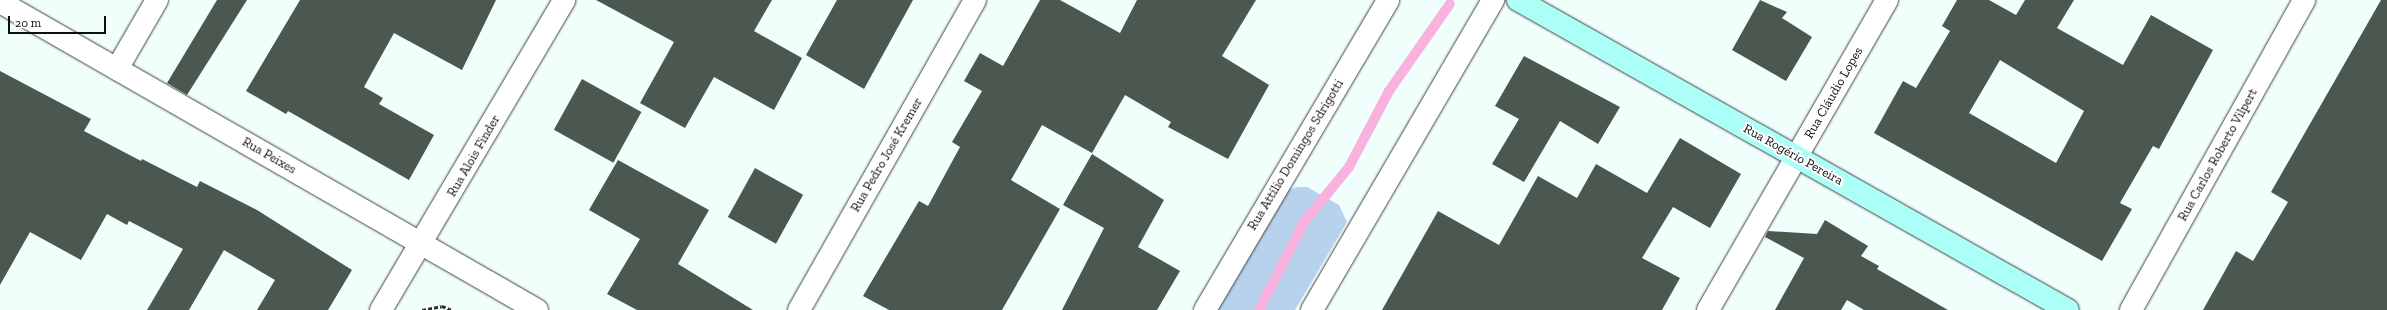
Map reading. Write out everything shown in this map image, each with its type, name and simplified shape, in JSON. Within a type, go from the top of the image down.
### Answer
[{"type":"street","points":[[117,69],[157,0]]},
{"type":"street","name":"Rua Alois Finder","points":[[381,310],[422,244],[564,0]]},
{"type":"street","name":"Rua Pedro José Kremer","points":[[799,310],[975,0]]},
{"type":"street","name":"Rua Attílio Domingos Sdrigotti","points":[[1205,310],[1388,0]]},
{"type":"street","points":[[1312,310],[1493,0]]},
{"type":"street","name":"Rua Rogério Pereira","points":[[1518,0],[2068,310]]},
{"type":"street","name":"Rua Cláudio Lopes","points":[[1708,310],[1887,0]]},
{"type":"street","name":"Rua Carlos Roberto Vilpert","points":[[2131,310],[2304,0]]},
{"type":"street","name":"Rua Peixes","points":[[0,2],[537,310]]},
{"type":"path","points":[[422,310],[442,306],[452,310]]},
{"type":"shaded area","points":[[1297,187],[1307,187],[1339,205],[1347,222],[1295,310],[1217,310],[1288,190]]},
{"type":"building","points":[[217,0],[247,0],[187,95],[167,83]]},
{"type":"building","points":[[300,0],[496,0],[462,70],[394,33],[364,87],[383,98],[379,104],[434,135],[409,180],[288,111],[286,114],[246,91]]},
{"type":"building","points":[[596,0],[772,0],[754,31],[802,58],[774,110],[714,77],[685,128],[640,103],[674,42]]},
{"type":"building","points":[[837,0],[913,0],[864,89],[806,55]]},
{"type":"building","points":[[1040,0],[1060,0],[1120,33],[1137,0],[1256,0],[1222,56],[1269,85],[1228,159],[1168,127],[1171,122],[1125,95],[1092,153],[1042,125],[1011,180],[1060,209],[1002,310],[889,310],[863,296],[919,201],[928,206],[960,147],[952,142],[982,91],[964,81],[980,53],[1003,66]]},
{"type":"building","points":[[1760,0],[1787,12],[1782,18],[1812,37],[1786,81],[1732,50]]},
{"type":"building","points":[[1957,0],[1989,0],[2016,15],[2025,0],[2074,0],[2057,28],[2123,65],[2151,15],[2213,50],[2159,149],[2153,146],[2120,203],[2132,209],[2102,261],[1874,133],[1903,81],[1916,88],[1950,31],[1942,26]],"holes":[[[2000,60],[2084,111],[2056,163],[1969,113]]]},
{"type":"building","points":[[2381,0],[2387,0],[2387,310],[2203,310],[2236,251],[2253,261],[2288,202],[2271,192]]},
{"type":"building","points":[[1524,56],[1620,107],[1598,144],[1560,121],[1524,182],[1492,164],[1519,119],[1495,106]]},
{"type":"building","points":[[0,71],[91,119],[84,131],[141,161],[142,159],[197,187],[200,181],[257,210],[352,270],[328,310],[257,310],[275,280],[224,250],[189,310],[147,310],[183,249],[129,221],[127,225],[107,214],[81,260],[30,232],[0,285]]},
{"type":"building","points":[[582,79],[641,112],[613,163],[554,130]]},
{"type":"building","points":[[1680,138],[1741,174],[1710,228],[1673,207],[1642,258],[1680,278],[1662,310],[1382,310],[1438,211],[1499,245],[1538,176],[1577,198],[1596,164],[1647,193]]},
{"type":"building","points":[[1092,154],[1164,200],[1138,247],[1180,271],[1157,310],[1062,310],[1104,228],[1063,205]]},
{"type":"building","points":[[618,160],[709,210],[678,264],[753,310],[637,310],[607,294],[640,239],[589,210]]},
{"type":"building","points":[[755,168],[803,195],[776,244],[728,217]]},
{"type":"building","points":[[1825,220],[1868,246],[1861,256],[1879,266],[1877,269],[1948,310],[1864,310],[1847,300],[1841,310],[1775,310],[1804,258],[1765,237],[1768,231],[1817,234]]},
{"type":"waterway","points":[[1259,310],[1304,222],[1349,167],[1389,91],[1450,4]]}]
